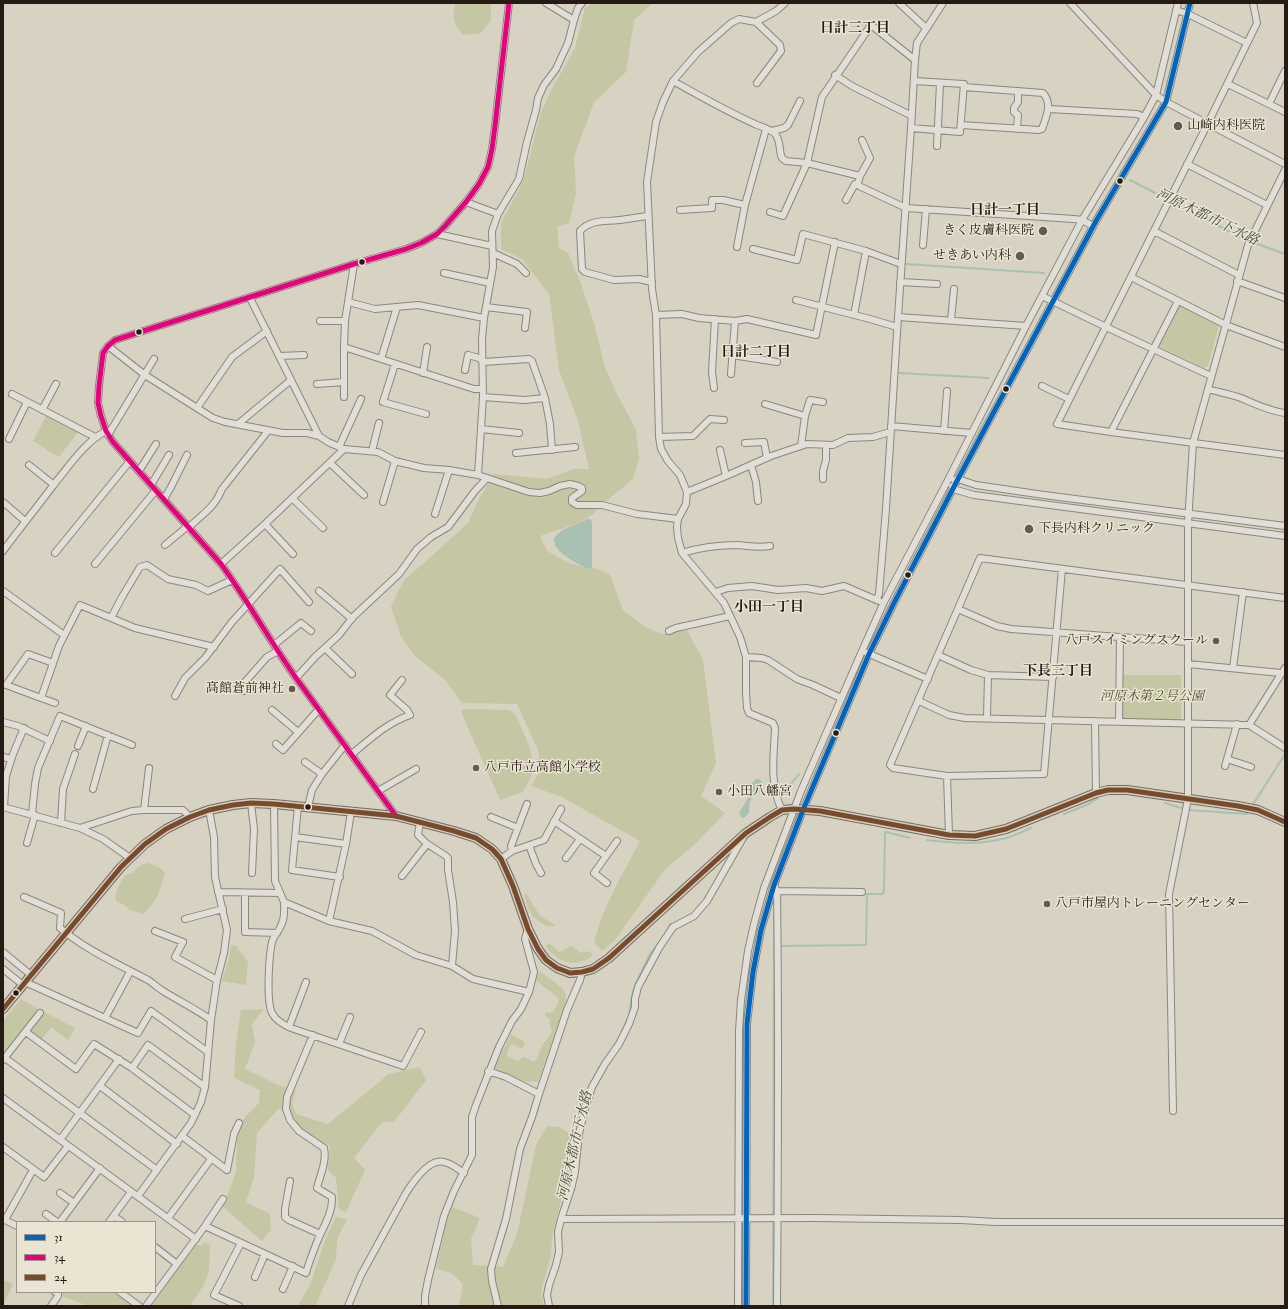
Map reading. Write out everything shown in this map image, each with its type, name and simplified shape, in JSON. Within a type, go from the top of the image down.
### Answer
[{"type":"main road","points":[[3,1009],[130,858],[145,844],[166,829],[190,817],[209,810],[233,805],[251,803],[274,804],[396,816],[476,838],[492,849],[501,859],[513,886],[528,929],[538,949],[546,960],[557,968],[570,973],[593,969],[609,958],[746,833],[782,810],[794,809],[820,811],[949,835],[975,836],[1006,829],[1096,793],[1108,790],[1127,790],[1188,798],[1258,810],[1285,822]]},
{"type":"street","points":[[396,816],[296,678],[248,603],[220,564],[189,527],[112,442],[107,433],[98,403],[103,353],[115,340],[354,264],[406,249],[437,234],[466,202],[485,175],[491,158],[508,3]]},
{"type":"street","points":[[546,3],[574,20]]},
{"type":"street","points":[[478,474],[483,397],[484,362],[482,339],[493,267],[492,231],[498,214],[519,179],[538,98],[544,85],[556,68],[568,43],[578,8],[582,3]]},
{"type":"street","points":[[756,22],[776,11],[785,3]]},
{"type":"street","points":[[899,3],[926,28]]},
{"type":"street","points":[[877,599],[879,594],[886,516],[890,429],[915,60],[917,43],[943,3]]},
{"type":"street","points":[[1066,3],[1070,3],[1156,95],[1166,102],[1285,164]]},
{"type":"street","points":[[738,1306],[739,1039],[741,1000],[748,951],[764,888],[794,809],[884,602],[1082,220],[1156,95],[1178,3]]},
{"type":"street","points":[[746,1306],[747,1024],[753,972],[761,930],[774,885],[803,810],[869,654],[894,603],[1053,301],[1094,226],[1166,102],[1190,3]]},
{"type":"street","points":[[1253,3],[1257,23],[1228,84],[1057,424],[1285,455]]},
{"type":"street","points":[[1176,10],[1188,14],[1247,43]]},
{"type":"street","points":[[757,83],[781,51],[781,48],[780,45],[756,22],[739,19],[731,23],[698,52],[673,81],[663,102],[656,122],[652,144],[647,182],[648,216],[652,282],[656,315],[659,437],[661,449],[668,461],[680,475],[687,492],[686,504],[678,519],[678,538],[682,553],[724,603],[740,637],[746,657],[746,692],[747,708],[749,713],[773,723],[775,728],[773,776],[775,795],[782,810]]},
{"type":"street","points":[[770,212],[783,216],[807,163],[822,97],[871,24],[915,60]]},
{"type":"street","points":[[1269,104],[1285,71]]},
{"type":"street","points":[[836,75],[852,86],[912,116]]},
{"type":"street","points":[[673,81],[733,115],[769,130],[780,143],[780,154],[786,161],[807,163],[860,176]]},
{"type":"street","points":[[914,81],[964,84],[964,87],[1043,93],[1049,109],[1042,129],[1039,130],[961,125]]},
{"type":"street","points":[[937,146],[940,83]]},
{"type":"street","points":[[1228,84],[1285,112]]},
{"type":"street","points":[[911,128],[960,132],[964,87]]},
{"type":"street","points":[[1017,128],[1018,115],[1014,112],[1014,108],[1018,102],[1018,91]]},
{"type":"street","points":[[769,130],[784,128],[788,125],[800,101]]},
{"type":"street","points":[[1049,109],[1137,114],[1144,117]]},
{"type":"street","points":[[737,247],[745,205],[769,130]]},
{"type":"street","points":[[846,200],[855,184],[858,182],[870,158],[862,140]]},
{"type":"street","points":[[1187,164],[1267,205]]},
{"type":"street","points":[[1173,1111],[1169,894],[1188,798],[1188,514],[1193,443],[1248,245],[1267,205],[1283,178],[1285,170]]},
{"type":"street","points":[[858,182],[859,186],[906,208],[1082,220],[1094,226]]},
{"type":"street","points":[[680,210],[712,208],[712,200],[724,200],[745,205]]},
{"type":"street","points":[[466,202],[498,214]]},
{"type":"street","points":[[923,245],[926,209]]},
{"type":"street","points":[[648,216],[598,221],[586,225],[580,231],[580,245],[582,269],[586,272],[614,280],[639,279],[652,282]]},
{"type":"street","points":[[1154,231],[1238,278],[1285,298]]},
{"type":"street","points":[[437,234],[492,246]]},
{"type":"street","points":[[753,250],[797,260],[803,234],[866,251],[901,264]]},
{"type":"street","points":[[656,315],[682,314],[735,321],[747,319],[816,335],[835,242]]},
{"type":"street","points":[[854,315],[866,251]]},
{"type":"street","points":[[493,253],[517,264],[526,273]]},
{"type":"street","points":[[344,397],[345,321],[354,264]]},
{"type":"street","points":[[444,273],[490,283]]},
{"type":"street","points":[[1131,277],[1226,325],[1285,347]]},
{"type":"street","points":[[900,282],[936,284]]},
{"type":"street","points":[[951,320],[954,289]]},
{"type":"street","points":[[1042,296],[1211,376]]},
{"type":"street","points":[[250,298],[319,436]]},
{"type":"street","points":[[796,300],[897,327]]},
{"type":"street","points":[[1111,432],[1178,301]]},
{"type":"street","points":[[348,302],[375,309],[418,305],[484,318]]},
{"type":"street","points":[[380,359],[397,307]]},
{"type":"street","points":[[486,307],[527,312],[525,328]]},
{"type":"street","points":[[898,317],[1026,326]]},
{"type":"street","points":[[714,388],[712,372],[715,319]]},
{"type":"street","points":[[320,322],[345,321]]},
{"type":"street","points":[[731,374],[735,321]]},
{"type":"street","points":[[197,408],[232,357],[267,331]]},
{"type":"street","points":[[108,346],[145,375],[213,418],[268,431],[283,433],[307,433],[319,436],[341,448],[378,452],[395,461],[424,468],[478,474],[529,492],[540,493],[570,484],[582,488],[582,491],[572,498],[572,502],[577,505],[602,505],[637,514],[678,519]]},
{"type":"street","points":[[344,347],[474,389],[483,389]]},
{"type":"street","points":[[423,373],[427,348]]},
{"type":"street","points":[[279,356],[304,355]]},
{"type":"street","points":[[465,370],[468,355],[479,358],[484,362],[532,361],[545,398],[550,424],[552,450]]},
{"type":"street","points":[[732,355],[777,362]]},
{"type":"street","points":[[4,547],[75,459],[95,437],[107,433],[154,359]]},
{"type":"street","points":[[395,364],[383,402],[426,414]]},
{"type":"street","points":[[238,424],[291,380]]},
{"type":"street","points":[[317,384],[344,382]]},
{"type":"street","points":[[42,410],[56,384]]},
{"type":"street","points":[[1042,386],[1069,399]]},
{"type":"street","points":[[1208,389],[1241,398],[1256,405],[1285,413]]},
{"type":"street","points":[[944,431],[947,391]]},
{"type":"street","points":[[12,394],[95,437]]},
{"type":"street","points":[[483,397],[524,400],[545,398]]},
{"type":"street","points":[[220,564],[330,463],[341,448],[361,399]]},
{"type":"street","points":[[801,446],[810,400],[823,402]]},
{"type":"street","points":[[9,439],[27,402]]},
{"type":"street","points":[[764,404],[806,416]]},
{"type":"street","points":[[659,437],[693,436],[710,419],[724,420]]},
{"type":"street","points":[[372,451],[379,423]]},
{"type":"street","points":[[481,429],[519,433]]},
{"type":"street","points":[[687,492],[768,458],[807,444],[833,445],[848,438],[873,436],[890,429],[972,433]]},
{"type":"street","points":[[165,545],[211,508],[218,500],[222,489],[268,431]]},
{"type":"street","points":[[745,444],[764,442],[768,458]]},
{"type":"street","points":[[139,471],[156,444]]},
{"type":"street","points":[[823,479],[823,471],[826,460],[826,445]]},
{"type":"street","points":[[516,453],[575,447]]},
{"type":"street","points":[[720,450],[726,476]]},
{"type":"street","points":[[95,564],[153,487],[169,455]]},
{"type":"street","points":[[164,499],[187,455]]},
{"type":"street","points":[[55,553],[130,461]]},
{"type":"street","points":[[383,502],[395,461]]},
{"type":"street","points":[[330,463],[364,495]]},
{"type":"street","points":[[29,465],[54,485]]},
{"type":"street","points":[[751,465],[756,482],[758,501]]},
{"type":"street","points":[[435,514],[449,470]]},
{"type":"street","points":[[296,678],[315,657],[339,636],[352,619],[399,574],[417,549],[431,537],[448,527],[475,491],[487,478]]},
{"type":"street","points":[[948,480],[958,479],[976,484],[1036,494],[1285,526]]},
{"type":"street","points":[[948,480],[953,489],[974,495],[1285,536]]},
{"type":"street","points":[[292,498],[323,528]]},
{"type":"street","points":[[3,502],[25,521]]},
{"type":"street","points":[[265,524],[293,554]]},
{"type":"street","points":[[682,553],[702,547],[740,545],[763,547],[770,546]]},
{"type":"street","points":[[1062,569],[1044,774],[947,776],[893,768],[890,765],[980,558],[1285,598]]},
{"type":"street","points":[[111,618],[122,596],[140,567],[147,565],[168,579],[196,585],[208,591],[232,580]]},
{"type":"street","points":[[175,696],[186,678],[205,658],[232,622],[280,569],[309,602]]},
{"type":"street","points":[[716,592],[728,588],[752,586],[778,590],[806,588],[822,590],[844,586],[884,602]]},
{"type":"street","points":[[3,591],[64,635]]},
{"type":"street","points":[[319,591],[352,619]]},
{"type":"street","points":[[1233,668],[1243,592]]},
{"type":"street","points":[[40,698],[64,635],[80,605],[135,628],[214,647]]},
{"type":"street","points":[[958,609],[997,626],[1012,629],[1188,642]]},
{"type":"street","points":[[669,631],[676,628],[730,616]]},
{"type":"street","points":[[244,691],[245,682],[267,657],[301,623],[311,631]]},
{"type":"street","points":[[1119,722],[1120,637]]},
{"type":"street","points":[[325,648],[352,674]]},
{"type":"street","points":[[862,650],[928,679]]},
{"type":"street","points":[[53,663],[28,654],[6,685],[55,704]]},
{"type":"street","points":[[938,655],[988,676],[1053,677]]},
{"type":"street","points":[[746,657],[768,660],[797,679],[841,698]]},
{"type":"street","points":[[1188,664],[1283,670]]},
{"type":"street","points":[[1248,725],[1283,670]]},
{"type":"street","points":[[987,718],[988,676]]},
{"type":"street","points":[[352,754],[373,736],[399,719],[410,715],[407,710],[390,695],[402,680]]},
{"type":"street","points":[[919,701],[949,715],[965,718],[1248,725],[1285,748]]},
{"type":"street","points":[[276,744],[283,750],[319,709]]},
{"type":"street","points":[[272,710],[298,732]]},
{"type":"street","points":[[27,843],[34,815],[34,784],[38,768],[60,716],[132,745]]},
{"type":"street","points":[[1095,721],[1096,793]]},
{"type":"street","points":[[3,722],[24,728],[50,741]]},
{"type":"street","points":[[1225,766],[1237,724]]},
{"type":"street","points":[[78,746],[86,726]]},
{"type":"street","points":[[24,728],[11,759],[6,776],[4,807],[80,828],[103,839],[130,858]]},
{"type":"street","points":[[92,789],[108,735]]},
{"type":"street","points":[[308,807],[312,790],[322,774],[346,745]]},
{"type":"street","points":[[61,823],[63,790],[75,754]]},
{"type":"street","points":[[3,757],[11,759]]},
{"type":"street","points":[[1227,759],[1251,767]]},
{"type":"street","points":[[305,762],[322,774]]},
{"type":"street","points":[[144,810],[149,768]]},
{"type":"street","points":[[378,791],[416,769]]},
{"type":"street","points":[[947,776],[949,835]]},
{"type":"street","points":[[251,803],[254,829],[252,873]]},
{"type":"street","points":[[274,804],[276,880],[284,902],[283,922],[274,936],[271,951],[269,1003],[272,1012],[282,1024],[289,1027],[403,1066],[421,1032]]},
{"type":"street","points":[[512,851],[511,846],[527,804]]},
{"type":"street","points":[[298,806],[292,870],[340,877]]},
{"type":"street","points":[[501,859],[512,851],[544,840],[561,809]]},
{"type":"street","points":[[80,828],[132,811],[183,810],[190,817]]},
{"type":"street","points":[[138,1196],[191,1123],[201,1102],[205,1087],[211,1020],[227,930],[215,877],[214,837],[209,810]]},
{"type":"street","points":[[329,921],[340,877],[351,812]]},
{"type":"street","points":[[491,817],[518,828]]},
{"type":"street","points":[[554,821],[606,856]]},
{"type":"street","points":[[420,822],[418,835],[427,844],[448,858],[455,931],[452,966]]},
{"type":"street","points":[[549,1306],[549,1284],[559,1252],[558,1232],[574,1178],[579,1134],[592,1087],[605,1064],[619,1044],[629,1024],[635,1007],[638,987],[659,948],[674,927],[694,916],[707,901],[746,833]]},
{"type":"street","points":[[295,836],[346,844]]},
{"type":"street","points":[[566,858],[580,839]]},
{"type":"street","points":[[607,883],[594,873],[617,841]]},
{"type":"street","points":[[402,876],[427,844]]},
{"type":"street","points":[[529,845],[541,873]]},
{"type":"street","points":[[774,885],[777,891],[779,1109],[777,1306]]},
{"type":"street","points":[[777,891],[862,892]]},
{"type":"street","points":[[218,892],[280,893]]},
{"type":"street","points":[[245,893],[245,932],[277,933]]},
{"type":"street","points":[[24,896],[61,913],[60,928],[66,933],[98,954],[149,981],[161,990],[211,1020]]},
{"type":"street","points":[[284,902],[329,921],[372,931],[416,955],[452,966],[474,979],[528,992]]},
{"type":"street","points":[[186,919],[222,909]]},
{"type":"street","points":[[425,1306],[427,1286],[444,1216],[454,1191],[472,1155],[472,1117],[488,1071],[512,1021],[521,1010],[534,972],[525,939],[528,929]]},
{"type":"street","points":[[155,930],[183,942],[175,957],[217,980]]},
{"type":"street","points":[[3,952],[26,981]]},
{"type":"street","points":[[3,969],[138,1033],[151,1011],[208,1052]]},
{"type":"street","points":[[105,1018],[130,972]]},
{"type":"street","points":[[498,1306],[498,1301],[492,1282],[491,1269],[506,1219],[520,1149],[567,1010],[582,972]]},
{"type":"street","points":[[289,1027],[306,982]]},
{"type":"street","points":[[40,1013],[4,1059],[80,1112],[158,1170]]},
{"type":"street","points":[[339,1044],[350,1017]]},
{"type":"street","points":[[26,1032],[76,1069],[94,1044],[132,1068],[195,1115]]},
{"type":"street","points":[[205,1226],[306,1273],[328,1216],[332,1203],[332,1197],[317,1188],[323,1170],[325,1153],[324,1148],[298,1131],[290,1120],[286,1109],[287,1097],[313,1035]]},
{"type":"street","points":[[132,1068],[148,1045],[205,1087]]},
{"type":"street","points":[[60,1140],[119,1059]]},
{"type":"street","points":[[488,1071],[506,1077],[539,1094]]},
{"type":"street","points":[[100,1086],[177,1144]]},
{"type":"street","points":[[3,1098],[196,1238]]},
{"type":"street","points":[[182,1136],[227,1170],[234,1134],[239,1123]]},
{"type":"street","points":[[3,1147],[44,1177],[68,1146]]},
{"type":"street","points":[[168,1218],[211,1159]]},
{"type":"street","points":[[348,1306],[361,1275],[415,1180],[436,1162],[445,1162],[464,1173]]},
{"type":"street","points":[[61,1221],[100,1168]]},
{"type":"street","points":[[16,1226],[5,1220],[33,1170]]},
{"type":"street","points":[[290,1181],[285,1208],[285,1217],[288,1220],[320,1234]]},
{"type":"street","points":[[110,1221],[131,1192]]},
{"type":"street","points":[[60,1193],[74,1203]]},
{"type":"street","points":[[146,1306],[178,1264],[223,1199]]},
{"type":"street","points":[[46,1214],[55,1221]]},
{"type":"street","points":[[114,1216],[121,1221]]},
{"type":"street","points":[[561,1219],[815,1218],[961,1220],[973,1222],[1285,1222]]},
{"type":"street","points":[[239,1306],[214,1295],[241,1243]]},
{"type":"street","points":[[156,1248],[178,1264]]},
{"type":"street","points":[[255,1277],[265,1254]]},
{"type":"street","points":[[283,1289],[293,1266]]},
{"type":"street","points":[[156,1282],[162,1286]]},
{"type":"street","points":[[51,1306],[58,1296],[58,1293]]},
{"type":"street","points":[[121,1293],[139,1306]]},
{"type":"green space","points":[[455,3],[491,3],[491,20],[481,33],[463,35],[454,20]]},
{"type":"green space","points":[[593,3],[653,3],[634,20],[626,72],[594,102],[574,157],[576,193],[569,223],[557,227],[559,248],[568,253],[580,281],[594,323],[605,368],[636,430],[639,459],[633,479],[592,515],[578,523],[540,536],[547,551],[571,564],[595,568],[610,575],[623,610],[644,626],[661,634],[687,630],[703,660],[716,763],[701,796],[725,813],[692,847],[666,868],[615,940],[602,951],[594,942],[598,929],[614,890],[640,841],[562,797],[531,786],[542,769],[538,750],[517,704],[462,703],[445,680],[415,656],[401,636],[391,607],[404,580],[468,523],[479,499],[494,474],[547,479],[573,469],[589,469],[578,421],[559,370],[549,294],[522,259],[501,249],[501,223],[523,182],[541,112],[575,48],[585,8]]},
{"type":"green space","points":[[1179,305],[1219,325],[1208,366],[1204,368],[1160,347],[1160,344]]},
{"type":"green space","points":[[46,416],[78,432],[59,457],[33,441]]},
{"type":"green space","name":"河原木第２号公園","points":[[1122,675],[1181,675],[1181,720],[1122,719]]},
{"type":"green space","points":[[463,709],[509,710],[515,714],[528,742],[533,766],[529,781],[523,792],[500,800],[461,712]]},
{"type":"green space","points":[[148,863],[160,868],[165,873],[162,885],[157,895],[143,914],[130,910],[125,905],[116,901],[116,895],[118,887],[126,875]]},
{"type":"green space","points":[[526,893],[540,916],[555,925],[548,926],[535,918],[527,905],[524,895]]},
{"type":"green space","points":[[549,943],[559,952],[571,946],[581,953],[589,951],[592,954],[591,957],[585,961],[572,963],[567,962],[556,956],[546,947]]},
{"type":"green space","points":[[231,945],[236,946],[248,962],[246,985],[222,981],[229,959]]},
{"type":"green space","points":[[540,971],[563,989],[566,994],[566,1000],[538,1082],[524,1081],[496,1069],[495,1067],[511,1034],[525,1042],[522,1049],[511,1044],[506,1055],[518,1061],[524,1057],[534,1062],[543,1044],[551,1034],[552,1030],[550,1027],[549,1018],[545,1016],[546,1012],[552,1013],[559,999],[536,980]]},
{"type":"green space","points":[[21,999],[40,1010],[3,1056],[3,1021]]},
{"type":"green space","points":[[264,1009],[252,1024],[255,1042],[245,1069],[278,1085],[296,1090],[292,1103],[296,1114],[328,1124],[389,1074],[420,1067],[426,1080],[394,1122],[382,1122],[354,1158],[365,1170],[346,1212],[339,1209],[336,1178],[328,1170],[330,1146],[303,1132],[279,1108],[257,1133],[254,1177],[246,1202],[270,1214],[271,1230],[262,1241],[223,1207],[236,1172],[237,1140],[244,1118],[259,1103],[260,1090],[234,1078],[236,1044],[241,1010]]},
{"type":"green space","points":[[44,1012],[75,1028],[68,1040],[51,1027],[41,1040],[32,1032],[31,1029]]},
{"type":"green space","points":[[547,1126],[559,1127],[573,1136],[570,1166],[553,1231],[550,1259],[541,1291],[544,1306],[459,1306],[463,1284],[451,1273],[436,1268],[447,1220],[452,1207],[480,1218],[471,1239],[473,1265],[503,1267],[517,1234],[536,1145]]},
{"type":"green space","points":[[336,1217],[347,1219],[337,1239],[336,1259],[316,1306],[298,1306],[310,1285],[326,1238]]},
{"type":"green space","points":[[204,1242],[210,1245],[209,1272],[203,1286],[190,1306],[151,1306],[196,1244],[201,1246]]},
{"type":"green space","points":[[3,1280],[13,1284],[3,1306]]},
{"type":"green space","points":[[62,1293],[116,1293],[134,1306],[86,1306],[62,1296]]},
{"type":"shaded area","points":[[587,519],[591,519],[592,524],[592,569],[571,560],[557,549],[554,540],[564,529]]},
{"type":"shaded area","points":[[756,779],[759,779],[762,782],[762,789],[752,798],[749,812],[742,818],[739,813],[748,798],[750,785]]},
{"type":"waterway","name":"河原木都市下水路","points":[[1130,180],[1244,239],[1285,254]]},
{"type":"waterway","name":"河原木都市下水路","points":[[906,264],[1044,273]]},
{"type":"waterway","name":"河原木都市下水路","points":[[899,373],[989,378]]},
{"type":"waterway","name":"河原木都市下水路","points":[[1252,806],[1285,754]]},
{"type":"waterway","name":"河原木都市下水路","points":[[780,794],[780,792],[791,784],[799,774]]},
{"type":"waterway","points":[[1064,814],[1089,804],[1098,798]]},
{"type":"waterway","points":[[1165,803],[1188,810],[1247,814],[1250,810]]},
{"type":"waterway","points":[[927,840],[955,843],[993,841],[1006,838],[1031,828]]},
{"type":"waterway","points":[[779,946],[866,945],[867,894],[883,894],[884,889],[885,833],[910,838]]},
{"type":"waterway","points":[[774,917],[774,945]]},
{"type":"waterway","name":"河原木都市下水路","points":[[668,930],[670,924],[674,924]]},
{"type":"waterway","name":"河原木都市下水路","points":[[623,1030],[629,1015],[632,995],[636,983],[650,954],[660,942]]},
{"type":"waterway","points":[[773,1306],[774,946]]},
{"type":"waterway","name":"河原木都市下水路","points":[[592,1082],[600,1066],[618,1040]]},
{"type":"waterway","name":"河原木都市下水路","points":[[574,1153],[576,1138]]},
{"type":"waterway","name":"河原木都市下水路","points":[[557,1223],[571,1177]]},
{"type":"waterway","name":"河原木都市下水路","points":[[556,1237],[556,1255]]},
{"type":"waterway","name":"河原木都市下水路","points":[[545,1295],[546,1284],[552,1269]]},
{"type":"transit line","name":"34","points":[[396,816],[296,678],[221,564],[113,442],[106,431],[98,403],[103,353],[115,340],[354,264],[406,249],[437,234],[466,202],[479,184],[488,167],[495,126],[509,3]]},
{"type":"transit line","name":"31","points":[[746,1306],[747,1024],[753,972],[761,930],[774,885],[803,810],[869,654],[894,603],[958,479],[1096,221],[1166,102],[1190,3]]},
{"type":"transit line","name":"24","points":[[3,1009],[121,867],[145,844],[166,829],[190,817],[209,810],[233,805],[251,803],[274,804],[396,816],[476,838],[492,849],[501,859],[513,886],[528,929],[538,949],[546,960],[557,968],[570,973],[593,969],[609,958],[746,833],[782,810],[794,809],[820,811],[949,835],[975,836],[1006,829],[1096,793],[1108,790],[1127,790],[1258,810],[1285,822]]},
{"type":"place","name":"山崎内科医院","points":[[1178,126]]},
{"type":"place","name":"きく皮膚科医院","points":[[1043,231]]},
{"type":"place","name":"せきあい内科","points":[[1020,256]]},
{"type":"place","name":"下長内科クリニック","points":[[1029,529]]},
{"type":"place","name":"八戸スイミングスクール","points":[[1216,641]]},
{"type":"place","name":"髙館蒼前神社","points":[[292,689]]},
{"type":"place","name":"八戸市立高館小学校","points":[[476,768]]},
{"type":"place","name":"小田八幡宮","points":[[719,792]]},
{"type":"place","name":"八戸市屋内トレーニングセンター","points":[[1047,904]]},
{"type":"district","name":"日計三丁目","points":[[855,29]]},
{"type":"district","name":"日計一丁目","points":[[1005,211]]},
{"type":"district","name":"日計二丁目","points":[[756,353]]},
{"type":"district","name":"小田一丁目","points":[[769,608]]},
{"type":"district","name":"下長三丁目","points":[[1058,672]]}]
